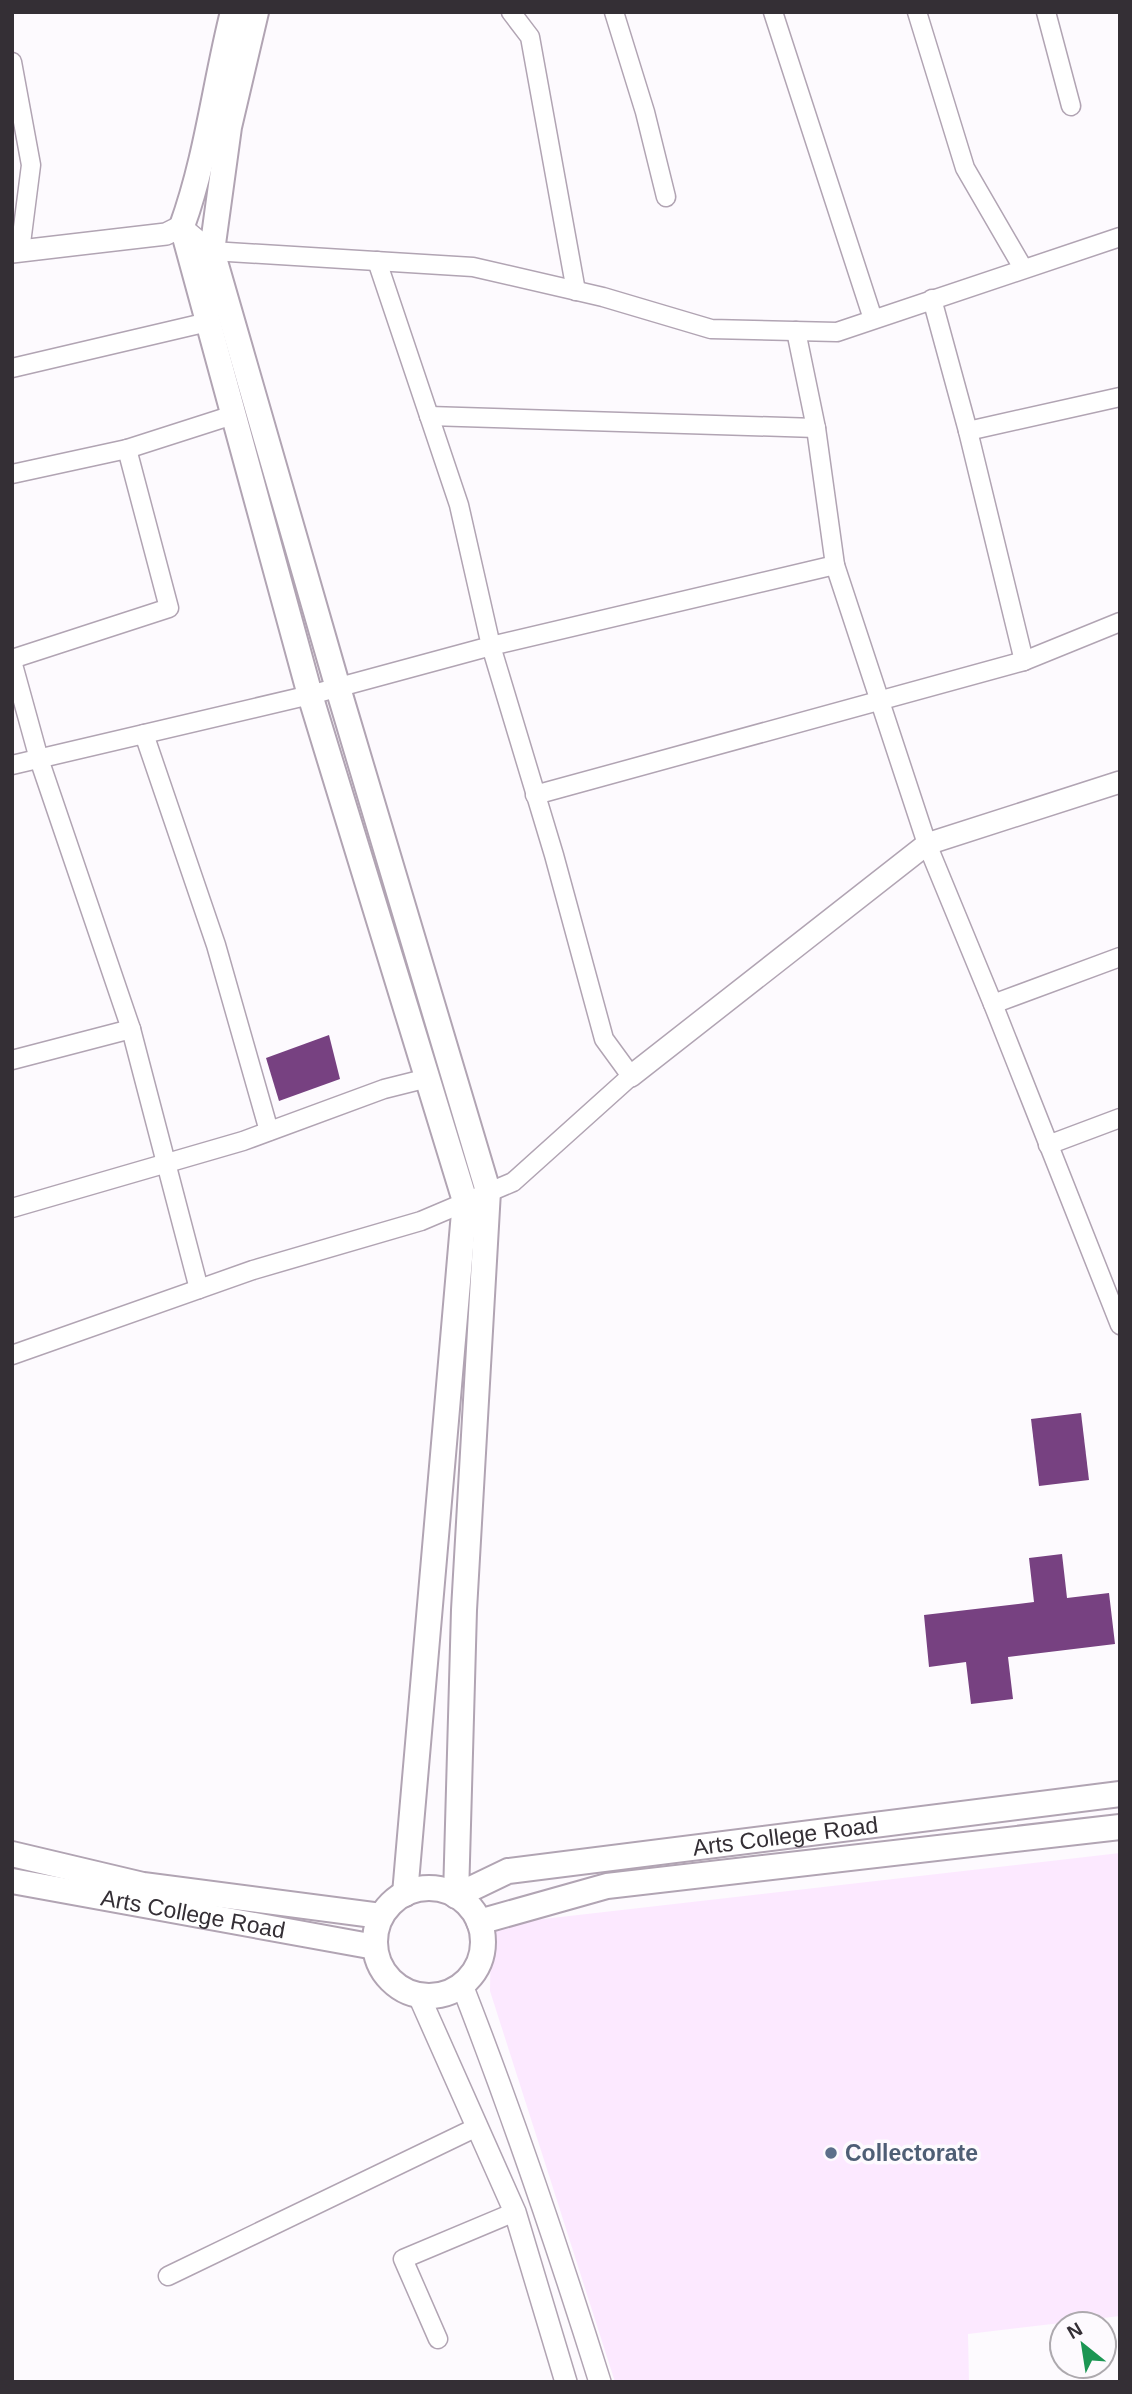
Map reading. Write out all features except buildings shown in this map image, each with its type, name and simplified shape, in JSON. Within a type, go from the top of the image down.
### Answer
[{"type":"main road","points":[[233,12],[220,62],[196,187],[182,226],[310,695],[465,1201],[405,1894]]},
{"type":"main road","points":[[256,12],[229,127],[212,251],[338,688],[488,1191],[464,1610],[456,1896]]},
{"type":"main road","name":"Arts College Road","points":[[456,1896],[508,1871],[1120,1794]]},
{"type":"main road","points":[[479,1922],[607,1886],[1120,1827]]},
{"type":"main road","points":[[12,1854],[143,1885],[381,1916]]},
{"type":"main road","name":"Arts College Road","points":[[12,1881],[375,1947]]},
{"type":"main road","points":[[431,1889],[456,1896],[470,1907],[479,1922],[483,1939],[481,1956],[462,1985],[442,1994],[419,1996],[402,1990],[389,1979],[379,1964],[375,1947],[381,1916],[391,1903],[405,1894],[431,1889]]},
{"type":"street","points":[[511,12],[530,37],[576,290]]},
{"type":"street","points":[[614,12],[645,112],[666,197]]},
{"type":"street","points":[[773,12],[873,319]]},
{"type":"street","points":[[917,12],[965,168],[1023,268]]},
{"type":"street","points":[[1046,12],[1070,106]]},
{"type":"street","points":[[12,62],[31,164],[16,251],[166,234],[182,226],[212,251],[473,267],[576,290],[711,329],[837,332],[1120,237]]},
{"type":"street","points":[[377,261],[459,505],[491,646],[604,1039],[631,1076]]},
{"type":"street","points":[[932,299],[968,431],[1024,661]]},
{"type":"street","points":[[12,369],[208,322]]},
{"type":"street","points":[[796,331],[816,428],[835,565],[879,701],[927,844],[1120,1325]]},
{"type":"street","points":[[968,431],[1120,397]]},
{"type":"street","points":[[12,474],[127,449],[233,415]]},
{"type":"street","points":[[429,416],[816,428]]},
{"type":"street","points":[[127,449],[169,608],[12,660],[39,759],[131,1029],[199,1289]]},
{"type":"street","points":[[12,765],[310,695],[491,646],[835,565]]},
{"type":"street","points":[[536,795],[1024,661],[1120,622]]},
{"type":"street","points":[[144,734],[216,945],[269,1131]]},
{"type":"street","points":[[12,1355],[253,1270],[421,1221],[513,1182],[631,1076],[927,844],[1120,782]]},
{"type":"street","points":[[993,1004],[1120,957]]},
{"type":"street","points":[[12,1060],[131,1029]]},
{"type":"street","points":[[12,1208],[165,1164],[269,1131],[384,1089],[428,1078]]},
{"type":"street","points":[[1048,1145],[1120,1118]]},
{"type":"street","points":[[462,1985],[562,2260],[600,2382]]},
{"type":"street","points":[[419,1996],[514,2212],[566,2382]]},
{"type":"street","points":[[168,2276],[477,2127]]},
{"type":"street","points":[[438,2339],[403,2259],[514,2212]]},
{"type":"shaded area","name":"Collectorate","points":[[1120,1853],[1120,2316],[1118,2310],[1048,2310],[1048,2325],[968,2334],[969,2382],[615,2382],[490,1991],[491,1925]]},
{"type":"place","name":"Collectorate","points":[[831,2153]]}]
